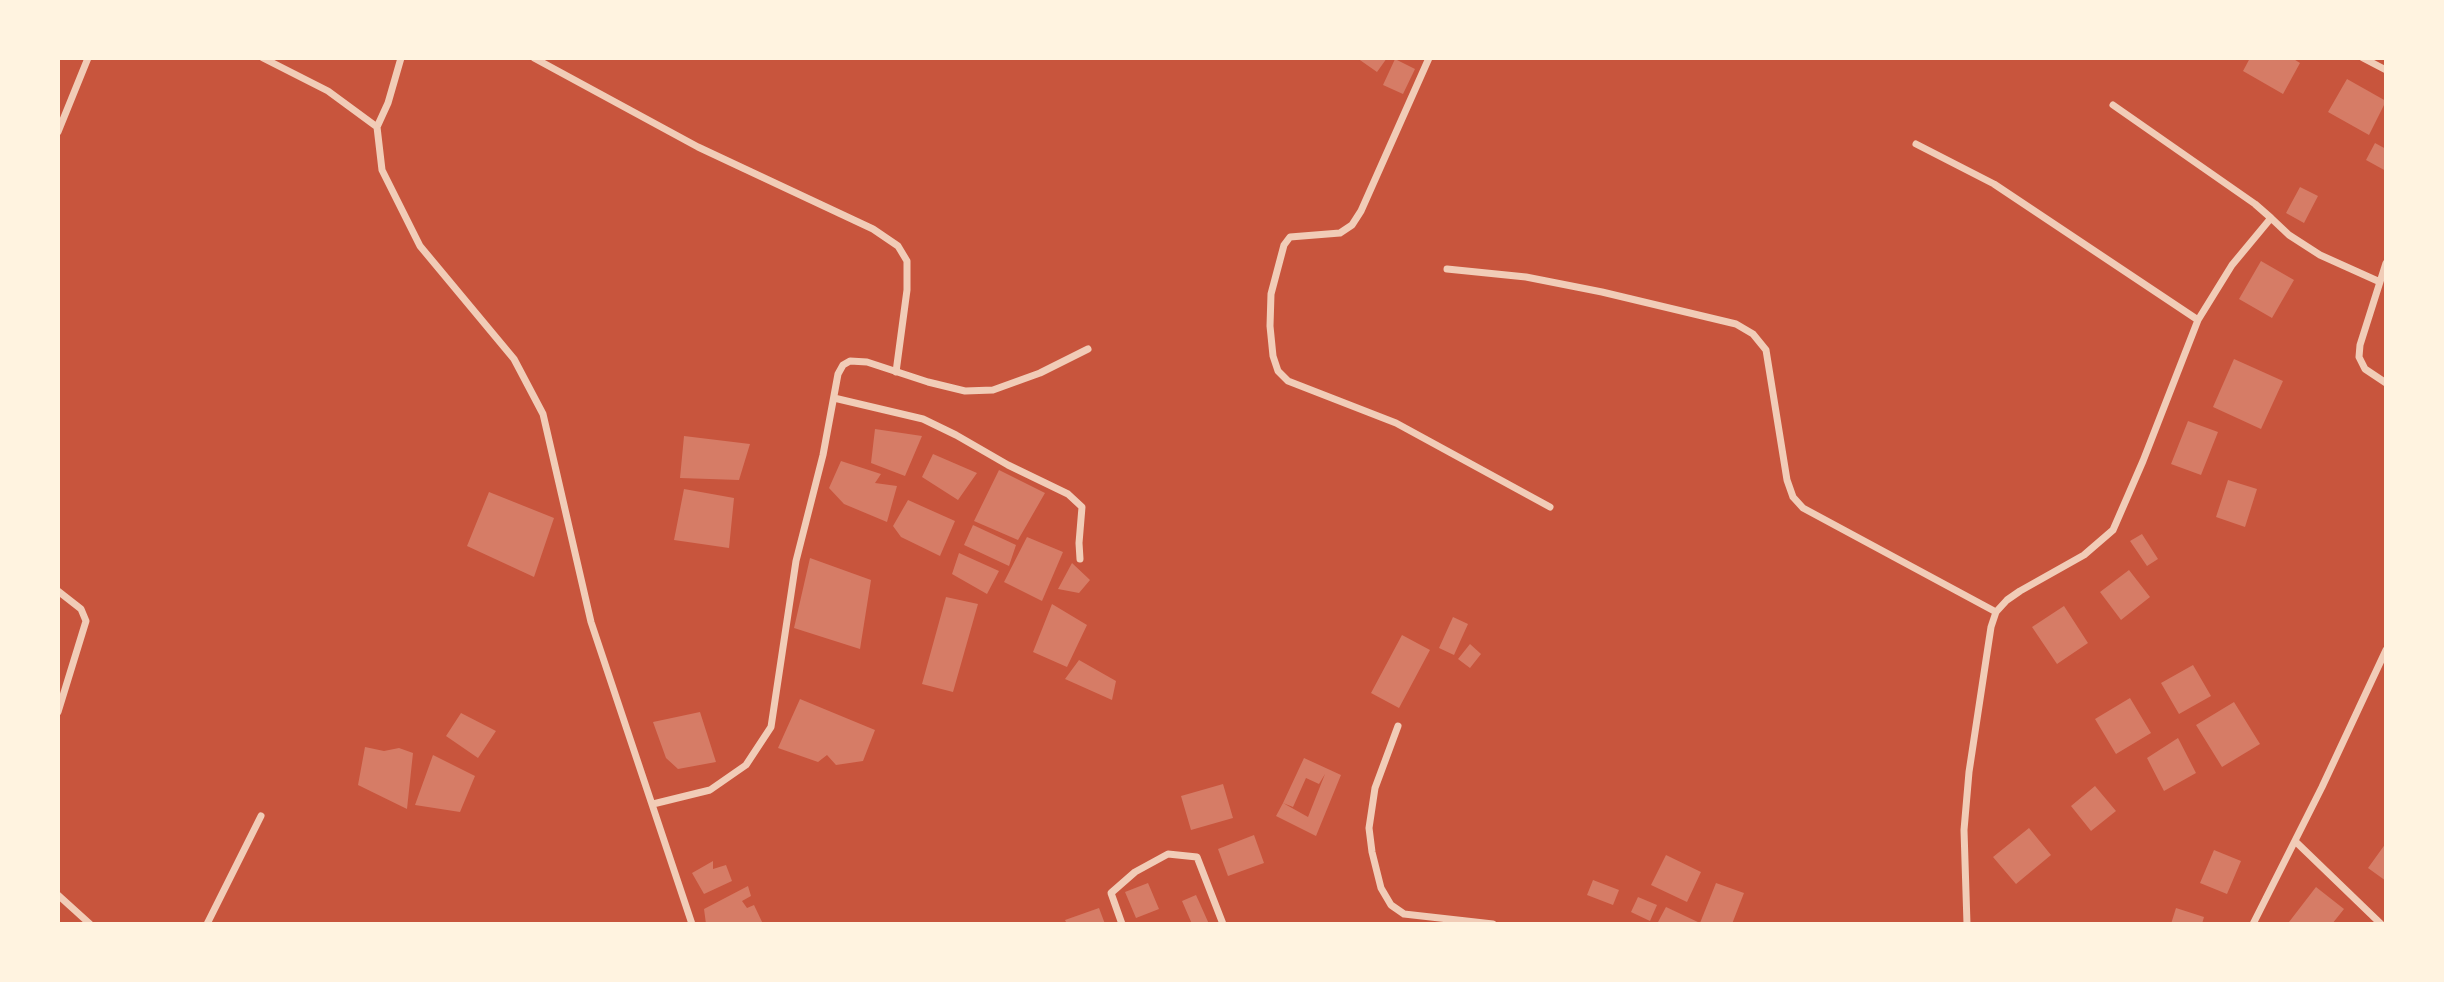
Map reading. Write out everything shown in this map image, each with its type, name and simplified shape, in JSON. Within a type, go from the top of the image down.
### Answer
[{"type":"street","points":[[58,132],[88,58]]},
{"type":"street","points":[[263,58],[328,91],[377,127]]},
{"type":"street","points":[[401,58],[388,103],[377,127],[382,170],[420,246],[514,359],[543,414],[591,622],[692,924]]},
{"type":"street","points":[[534,58],[698,147],[873,229],[898,246],[907,261],[907,290],[896,372]]},
{"type":"street","points":[[1429,58],[1361,211],[1352,225],[1340,233],[1290,237],[1284,245],[1271,294],[1273,356],[1278,371],[1288,381],[1396,423],[1550,507]]},
{"type":"street","points":[[2363,58],[2386,69]]},
{"type":"street","points":[[2113,105],[2255,204],[2289,235],[2320,256],[2380,282]]},
{"type":"street","points":[[58,108],[66,111]]},
{"type":"street","points":[[1916,144],[1994,184],[2198,320]]},
{"type":"street","points":[[1967,924],[1964,830],[1969,772],[1991,627],[1996,612],[2020,591],[2084,555],[2113,530],[2198,320],[2232,265],[2271,218]]},
{"type":"street","points":[[2386,263],[2360,345],[2359,357],[2365,369],[2386,383]]},
{"type":"street","points":[[1447,269],[1526,277],[1602,292],[1735,324],[1754,334],[1766,350],[1787,480],[1793,497],[1803,508],[1996,612]]},
{"type":"street","points":[[653,804],[710,790],[746,765],[771,727],[796,561],[823,455],[838,374],[843,365],[850,361],[867,362],[965,391],[993,390],[1040,373],[1088,349]]},
{"type":"street","points":[[834,398],[923,419],[1068,494],[1082,507],[1080,559]]},
{"type":"street","points":[[58,591],[81,609],[86,621],[58,712]]},
{"type":"street","points":[[2253,924],[2386,650]]},
{"type":"street","points":[[1398,726],[1374,788],[1369,828],[1381,888],[1391,905],[1404,914],[1493,924]]},
{"type":"street","points":[[207,924],[261,816]]},
{"type":"street","points":[[2295,841],[2381,924]]},
{"type":"street","points":[[1122,924],[1111,893],[1135,872],[1168,854],[1197,857],[1223,924]]},
{"type":"street","points":[[58,895],[90,924]]},
{"type":"building","points":[[1357,58],[1387,58],[1377,72]]},
{"type":"building","points":[[2250,58],[2292,58],[2300,63],[2283,94],[2243,71]]},
{"type":"building","points":[[1395,59],[1415,69],[1403,94],[1383,85]]},
{"type":"building","points":[[2347,79],[2386,101],[2369,135],[2328,112]]},
{"type":"building","points":[[2375,143],[2386,149],[2386,171],[2366,160]]},
{"type":"building","points":[[2300,187],[2318,196],[2304,223],[2286,213]]},
{"type":"building","points":[[2261,261],[2294,280],[2272,318],[2239,299]]},
{"type":"building","points":[[2234,359],[2283,381],[2261,429],[2213,407]]},
{"type":"building","points":[[2188,421],[2218,432],[2201,475],[2171,464]]},
{"type":"building","points":[[875,429],[922,436],[905,476],[871,463]]},
{"type":"building","points":[[684,436],[750,444],[739,480],[680,478]]},
{"type":"building","points":[[933,454],[977,473],[958,500],[922,477]]},
{"type":"building","points":[[841,461],[881,474],[875,483],[897,486],[887,522],[844,504],[829,488]]},
{"type":"building","points":[[999,470],[1045,493],[1018,540],[974,521]]},
{"type":"building","points":[[2228,480],[2257,489],[2245,527],[2216,517]]},
{"type":"building","points":[[684,489],[734,498],[729,548],[674,540]]},
{"type":"building","points":[[489,492],[554,518],[534,577],[467,546]]},
{"type":"building","points":[[908,500],[955,521],[940,556],[901,537],[893,526]]},
{"type":"building","points":[[973,525],[1016,545],[1009,566],[964,545]]},
{"type":"building","points":[[2142,534],[2158,559],[2147,566],[2130,541]]},
{"type":"building","points":[[1027,537],[1063,552],[1042,601],[1004,582]]},
{"type":"building","points":[[959,553],[999,571],[987,594],[952,574]]},
{"type":"building","points":[[810,558],[871,580],[860,649],[794,628]]},
{"type":"building","points":[[1072,563],[1090,580],[1079,593],[1058,589]]},
{"type":"building","points":[[2129,570],[2150,597],[2121,620],[2100,592]]},
{"type":"building","points":[[946,597],[978,604],[953,692],[922,684]]},
{"type":"building","points":[[1052,604],[1087,625],[1067,667],[1033,652]]},
{"type":"building","points":[[2064,606],[2088,643],[2057,664],[2032,627]]},
{"type":"building","points":[[1453,617],[1468,624],[1454,655],[1439,648]]},
{"type":"building","points":[[1402,635],[1430,650],[1399,708],[1371,693]]},
{"type":"building","points":[[1470,644],[1481,654],[1470,668],[1458,659]]},
{"type":"building","points":[[1079,660],[1116,681],[1112,700],[1065,679]]},
{"type":"building","points":[[2193,665],[2211,696],[2179,714],[2161,683]]},
{"type":"building","points":[[2130,698],[2151,733],[2116,754],[2095,719]]},
{"type":"building","points":[[800,699],[875,730],[863,761],[836,765],[827,755],[818,762],[778,748]]},
{"type":"building","points":[[2234,702],[2260,744],[2222,767],[2196,725]]},
{"type":"building","points":[[700,712],[716,762],[678,769],[666,758],[653,722]]},
{"type":"building","points":[[461,713],[496,731],[478,758],[446,736]]},
{"type":"building","points":[[2178,738],[2196,773],[2164,791],[2147,758]]},
{"type":"building","points":[[365,747],[384,751],[399,748],[413,753],[407,809],[358,785]]},
{"type":"building","points":[[433,755],[475,776],[460,812],[415,805]]},
{"type":"building","points":[[1304,758],[1341,775],[1316,836],[1276,816]],"holes":[[[1325,774],[1308,817],[1283,803],[1293,807],[1306,778],[1319,784]]]},
{"type":"building","points":[[1223,784],[1233,818],[1191,830],[1181,796]]},
{"type":"building","points":[[2095,786],[2116,811],[2091,831],[2071,806]]},
{"type":"building","points":[[2029,828],[2051,855],[2016,884],[1993,857]]},
{"type":"building","points":[[1254,835],[1264,863],[1228,876],[1218,849]]},
{"type":"building","points":[[2386,843],[2386,881],[2368,868]]},
{"type":"building","points":[[2214,850],[2241,861],[2227,894],[2200,883]]},
{"type":"building","points":[[1666,855],[1701,872],[1687,902],[1651,885]]},
{"type":"building","points":[[713,861],[713,869],[726,865],[732,881],[704,894],[692,873]]},
{"type":"building","points":[[1593,880],[1619,890],[1613,905],[1587,895]]},
{"type":"building","points":[[1148,883],[1159,909],[1136,918],[1125,892]]},
{"type":"building","points":[[1716,883],[1744,893],[1732,924],[1658,922],[1666,907],[1700,923]]},
{"type":"building","points":[[748,886],[751,896],[742,901],[747,908],[754,905],[763,924],[706,924],[704,909]]},
{"type":"building","points":[[2316,887],[2344,909],[2332,924],[2289,922]]},
{"type":"building","points":[[1196,895],[1209,924],[1192,924],[1182,901]]},
{"type":"building","points":[[1638,897],[1657,905],[1650,921],[1631,912]]},
{"type":"building","points":[[1099,908],[1105,924],[1067,924],[1065,920]]},
{"type":"building","points":[[2176,908],[2204,917],[2202,924],[2171,924]]}]
